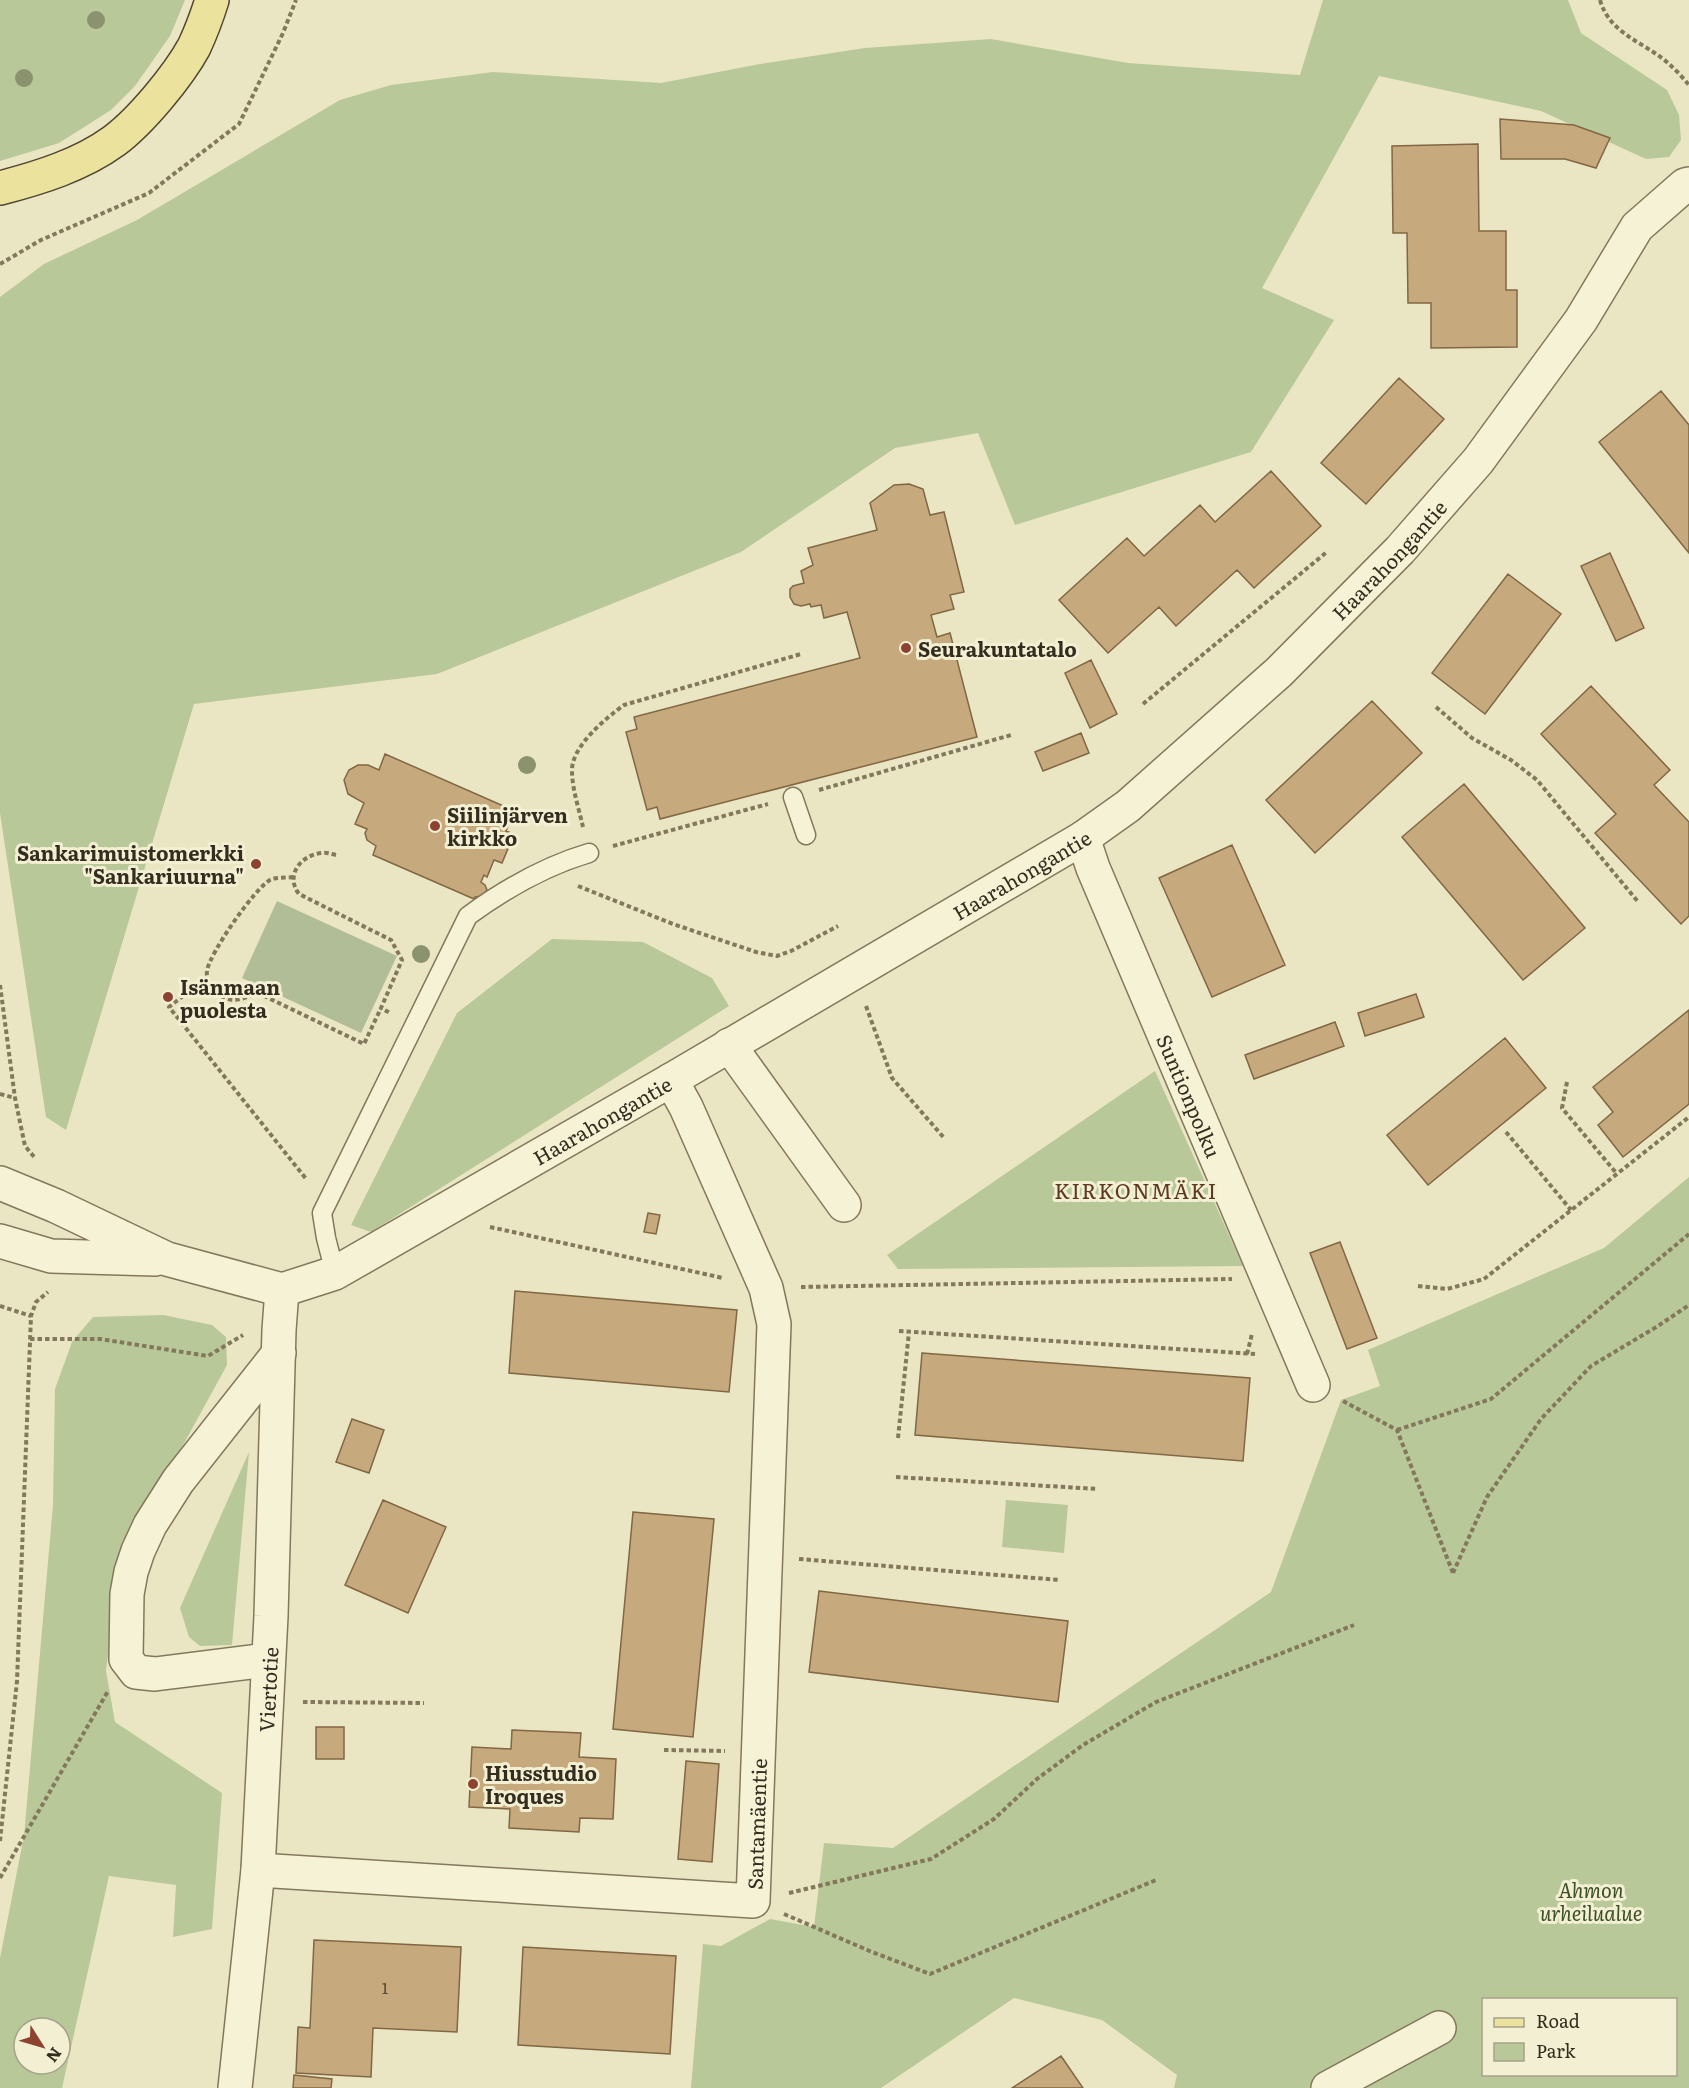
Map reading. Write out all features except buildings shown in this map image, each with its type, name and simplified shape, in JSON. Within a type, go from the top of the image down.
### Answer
[{"type":"main road","points":[[0,188],[24,182],[74,163],[114,141],[163,91],[193,48],[212,0]]},
{"type":"street","name":"Haarahongantie","points":[[282,1290],[335,1273],[671,1080],[1083,838],[1128,806],[1279,672],[1400,550],[1478,461],[1581,320],[1637,227],[1689,184]]},
{"type":"street","name":"Suntionpolku","points":[[1083,838],[1093,868],[1313,1385]]},
{"type":"street","points":[[729,1045],[844,1205]]},
{"type":"street","name":"Santamäentie","points":[[258,1870],[753,1901],[774,1324],[766,1288],[686,1107],[671,1080]]},
{"type":"street","points":[[0,1183],[56,1206],[167,1260],[282,1290]]},
{"type":"street","points":[[0,1240],[51,1256],[167,1260]]},
{"type":"street","name":"Viertotie","points":[[235,2088],[258,1870],[282,1290]]},
{"type":"street","points":[[268,1660],[155,1674],[136,1672],[126,1659],[127,1594],[131,1572],[150,1525],[178,1481],[279,1353]]},
{"type":"street","points":[[1328,2088],[1439,2028]]},
{"type":"lane","points":[[793,797],[806,835]]},
{"type":"lane","points":[[335,1273],[322,1213],[468,916],[489,901],[542,871],[588,853]]},
{"type":"path","points":[[0,264],[40,240],[149,193],[239,124],[283,33],[296,0]]},
{"type":"path","points":[[1600,0],[1608,19],[1629,37],[1669,63],[1689,85]]},
{"type":"path","points":[[1143,704],[1328,551]]},
{"type":"path","points":[[588,853],[572,769],[574,758],[582,746],[605,720],[624,705],[801,654]]},
{"type":"path","points":[[1436,707],[1472,738],[1511,760],[1537,780],[1639,903]]},
{"type":"path","points":[[293,877],[272,879],[260,888],[211,959],[206,972],[210,986],[227,1000],[239,1000],[258,993],[364,1044],[402,960],[391,940],[299,894],[295,888],[294,870],[299,863],[323,852],[336,855]]},
{"type":"path","points":[[542,871],[672,924],[756,952],[777,956],[838,926]]},
{"type":"path","points":[[207,977],[169,1007],[326,1204]]},
{"type":"path","points":[[0,985],[15,1098],[25,1146],[36,1160]]},
{"type":"path","points":[[865,1004],[892,1078],[945,1139]]},
{"type":"path","points":[[381,1008],[416,1024]]},
{"type":"path","points":[[1567,1082],[1562,1108],[1617,1174]]},
{"type":"path","points":[[0,1094],[15,1098]]},
{"type":"path","points":[[1418,1286],[1447,1289],[1484,1279],[1689,1118]]},
{"type":"path","points":[[1506,1132],[1571,1210]]},
{"type":"path","points":[[484,1225],[766,1288],[1268,1279]]},
{"type":"path","points":[[1397,1430],[1491,1399],[1689,1234]]},
{"type":"path","points":[[0,1841],[17,1682],[31,1316],[36,1302],[48,1293]]},
{"type":"path","points":[[1313,1385],[1397,1430],[1453,1573],[1487,1497],[1540,1419],[1591,1366],[1689,1305]]},
{"type":"path","points":[[0,1306],[31,1316]]},
{"type":"path","points":[[30,1339],[100,1339],[208,1356],[252,1329]]},
{"type":"path","points":[[899,1331],[1255,1354]]},
{"type":"path","points":[[898,1438],[909,1332]]},
{"type":"path","points":[[896,1477],[1098,1489]]},
{"type":"path","points":[[766,1556],[1060,1580]]},
{"type":"path","points":[[753,1901],[931,1859],[994,1819],[1037,1779],[1083,1745],[1156,1702],[1354,1625]]},
{"type":"path","points":[[0,1878],[126,1659]]},
{"type":"path","points":[[266,1701],[424,1703]]},
{"type":"path","points":[[664,1750],[759,1752]]},
{"type":"path","points":[[753,1901],[930,1974],[1156,1880]]},
{"type":"green space","points":[[0,0],[185,0],[170,36],[135,86],[111,110],[59,143],[0,161]]},
{"type":"green space","points":[[1323,0],[1568,0],[1581,33],[1667,90],[1679,115],[1681,140],[1669,157],[1646,159],[1541,111],[1379,76],[1262,288],[1334,320],[1251,452],[1015,525],[978,433],[895,448],[741,552],[437,674],[194,704],[66,1130],[46,1117],[0,813],[0,297],[44,264],[137,220],[340,100],[391,85],[493,72],[661,83],[760,64],[865,48],[991,39],[1128,63],[1300,75]]},
{"type":"green space","points":[[277,901],[397,956],[361,1033],[242,978]]},
{"type":"green space","points":[[552,939],[643,942],[712,978],[729,1006],[371,1232],[351,1225],[457,1013]]},
{"type":"green space","points":[[1155,1071],[1243,1266],[898,1269],[887,1255]]},
{"type":"green space","name":"Ahmon urheilualue","points":[[1689,1177],[1689,2088],[1174,2088],[1177,2075],[1102,2020],[1014,1998],[881,2088],[691,2088],[703,1944],[721,1946],[770,1919],[814,1927],[824,1843],[893,1848],[1271,1592],[1341,1400],[1380,1386],[1368,1350],[1604,1248]]},
{"type":"green space","points":[[163,1315],[212,1325],[226,1337],[227,1365],[119,1562],[106,1671],[115,1722],[222,1793],[212,1929],[173,1937],[176,1885],[109,1876],[72,2043],[72,2016],[12,2016],[12,2076],[65,2076],[62,2088],[0,2088],[0,1958],[24,1836],[53,1505],[55,1389],[72,1342],[93,1317]]},
{"type":"green space","points":[[249,1452],[232,1645],[200,1646],[189,1637],[180,1608]]},
{"type":"green space","points":[[1006,1500],[1068,1505],[1064,1553],[1002,1547]]},
{"type":"place","name":"Seurakuntatalo","points":[[906,648]]},
{"type":"place","name":"Siilinjärven kirkko","points":[[435,826]]},
{"type":"place","name":"Sankarimuistomerkki \"Sankariuurna\"","points":[[256,864]]},
{"type":"place","name":"Isänmaan puolesta","points":[[168,997]]},
{"type":"place","name":"Hiusstudio Iroques","points":[[473,1784]]},
{"type":"district","name":"KIRKONMÄKI","points":[[1136,1189]]}]
